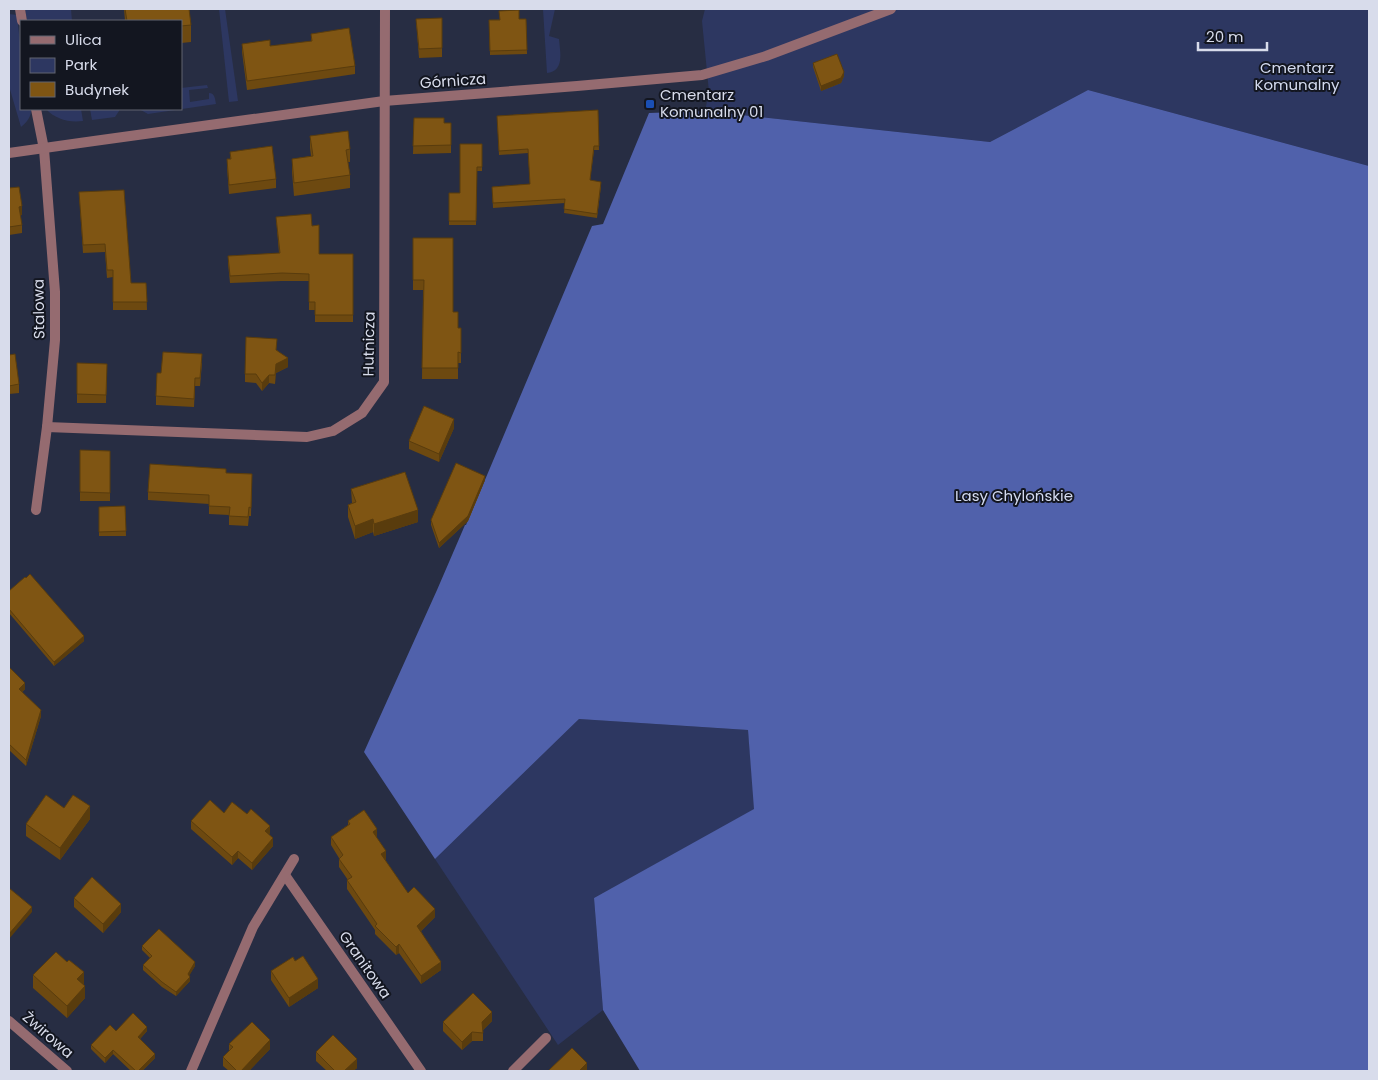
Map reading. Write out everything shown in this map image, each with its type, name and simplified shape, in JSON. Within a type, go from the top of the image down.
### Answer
[{"type":"street","name":"Hutnicza","points":[[47,427],[307,437],[333,431],[362,413],[384,382],[385,9]]},
{"type":"street","name":"Górnicza","points":[[9,154],[94,140],[384,101],[702,75],[766,56],[891,9]]},
{"type":"street","name":"Stalowa","points":[[36,110],[44,149],[55,292],[55,340],[47,427],[36,510]]},
{"type":"street","points":[[191,1071],[253,927],[294,859]]},
{"type":"street","name":"Granitowa","points":[[285,875],[421,1071]]},
{"type":"street","name":"Żwirowa","points":[[9,1021],[67,1071]]},
{"type":"street","points":[[513,1071],[546,1038]]},
{"type":"green space","points":[[25,9],[71,9],[72,20],[27,20]]},
{"type":"green space","points":[[219,9],[225,9],[238,101],[229,102]]},
{"type":"green space","points":[[543,9],[555,9],[549,36],[559,39],[560,50],[560,60],[557,69],[547,73]]},
{"type":"green space","name":"Cmentarz Komunalny","points":[[705,9],[1369,9],[1369,166],[1088,90],[990,142],[705,111],[709,92],[702,21]]},
{"type":"green space","points":[[9,14],[17,15],[20,43],[20,110],[31,110],[30,117],[21,127],[9,86]]},
{"type":"green space","points":[[207,85],[208,88],[189,90],[190,102],[209,99],[209,93],[211,93],[214,95],[216,104],[182,109],[182,88]]},
{"type":"green space","name":"Lasy Chylońskie","points":[[1088,90],[1369,166],[1369,1071],[640,1071],[603,1010],[594,898],[754,809],[748,730],[579,719],[435,859],[364,752],[466,525],[592,226],[603,224],[649,113],[705,111],[990,142]]},
{"type":"green space","points":[[47,110],[81,110],[83,121],[63,120]]},
{"type":"green space","points":[[90,110],[119,110],[115,117],[92,120]]},
{"type":"green space","points":[[141,110],[175,110],[148,114]]},
{"type":"green space","points":[[579,719],[748,730],[755,809],[594,898],[603,1010],[558,1045],[435,859]]},
{"type":"building","points":[[125,9],[189,9],[191,25],[182,26],[182,20],[127,20]]},
{"type":"building","points":[[519,10],[519,19],[526,19],[527,50],[490,51],[489,20],[500,20],[499,11]]},
{"type":"building","points":[[442,18],[442,48],[419,49],[416,19]]},
{"type":"building","points":[[349,28],[355,66],[247,81],[242,44],[270,40],[270,46],[312,41],[311,34]]},
{"type":"building","points":[[837,54],[844,72],[841,78],[821,86],[813,63]]},
{"type":"building","points":[[598,110],[599,146],[594,146],[590,180],[601,182],[597,214],[564,209],[565,199],[493,203],[492,187],[530,184],[528,149],[499,151],[497,116]]},
{"type":"building","points":[[414,118],[444,118],[444,123],[451,123],[451,145],[413,146]]},
{"type":"building","points":[[348,131],[350,149],[346,150],[350,175],[294,183],[292,159],[313,156],[310,136]]},
{"type":"building","points":[[460,144],[482,144],[482,167],[477,167],[476,221],[449,221],[449,193],[460,193]]},
{"type":"building","points":[[272,146],[276,179],[229,185],[227,159],[231,159],[230,152]]},
{"type":"building","points":[[19,187],[22,206],[19,207],[22,225],[9,227],[9,188]]},
{"type":"building","points":[[124,190],[131,283],[146,283],[147,302],[113,302],[113,270],[107,270],[105,244],[83,245],[79,192]]},
{"type":"building","points":[[311,214],[312,226],[319,225],[319,254],[353,254],[353,315],[315,315],[315,302],[309,302],[309,274],[282,273],[230,276],[228,256],[280,253],[276,217]]},
{"type":"building","points":[[413,238],[453,238],[453,312],[458,312],[458,328],[461,328],[461,353],[458,352],[458,368],[422,368],[424,280],[413,280]]},
{"type":"building","points":[[246,337],[277,339],[276,350],[288,358],[276,364],[275,375],[269,375],[262,383],[256,374],[245,374]]},
{"type":"building","points":[[163,352],[202,354],[200,378],[195,378],[194,399],[156,396],[157,373],[161,373]]},
{"type":"building","points":[[15,354],[19,384],[9,386],[9,355]]},
{"type":"building","points":[[77,363],[107,364],[106,395],[77,394]]},
{"type":"building","points":[[424,406],[454,419],[439,454],[409,441]]},
{"type":"building","points":[[80,450],[110,451],[110,493],[80,492]]},
{"type":"building","points":[[456,463],[485,476],[468,516],[439,543],[431,520]]},
{"type":"building","points":[[150,464],[226,469],[226,473],[252,474],[251,508],[249,507],[248,517],[229,516],[230,507],[209,506],[209,495],[148,492]]},
{"type":"building","points":[[405,472],[418,510],[374,524],[373,519],[355,526],[348,505],[356,502],[351,489]]},
{"type":"building","points":[[125,506],[126,531],[99,532],[99,507]]},
{"type":"building","points":[[30,574],[84,636],[54,662],[9,609],[9,591]]},
{"type":"building","points":[[9,667],[25,683],[19,689],[41,710],[26,760],[9,744]]},
{"type":"building","points":[[46,795],[64,808],[73,795],[90,806],[60,848],[26,824]]},
{"type":"building","points":[[210,800],[224,813],[232,802],[247,814],[251,809],[270,826],[265,831],[273,838],[252,863],[238,851],[232,857],[191,821]]},
{"type":"building","points":[[364,810],[377,829],[373,832],[386,851],[381,854],[408,893],[414,887],[435,909],[417,926],[441,962],[421,976],[399,944],[396,947],[375,926],[377,924],[347,880],[352,877],[339,859],[343,855],[331,837],[350,824],[348,821]]},
{"type":"building","points":[[92,877],[121,904],[103,924],[74,898]]},
{"type":"building","points":[[9,888],[32,907],[9,934]]},
{"type":"building","points":[[159,929],[195,962],[188,974],[190,977],[176,992],[143,965],[152,956],[142,946]]},
{"type":"building","points":[[56,952],[67,962],[69,960],[84,972],[77,979],[85,986],[67,1006],[33,975]]},
{"type":"building","points":[[303,956],[318,979],[289,998],[271,971],[293,957],[295,961]]},
{"type":"building","points":[[473,993],[492,1012],[482,1022],[483,1033],[472,1032],[462,1042],[443,1022]]},
{"type":"building","points":[[133,1013],[147,1027],[138,1037],[155,1054],[138,1071],[113,1050],[105,1058],[91,1045],[110,1025],[116,1031]]},
{"type":"building","points":[[252,1022],[270,1040],[241,1071],[237,1071],[223,1057],[233,1047],[229,1044]]},
{"type":"building","points":[[333,1035],[357,1059],[344,1071],[335,1071],[316,1052]]},
{"type":"building","points":[[572,1048],[587,1063],[579,1071],[548,1071]]},
{"type":"place","name":"Cmentarz Komunalny 01","points":[[650,104]]}]
